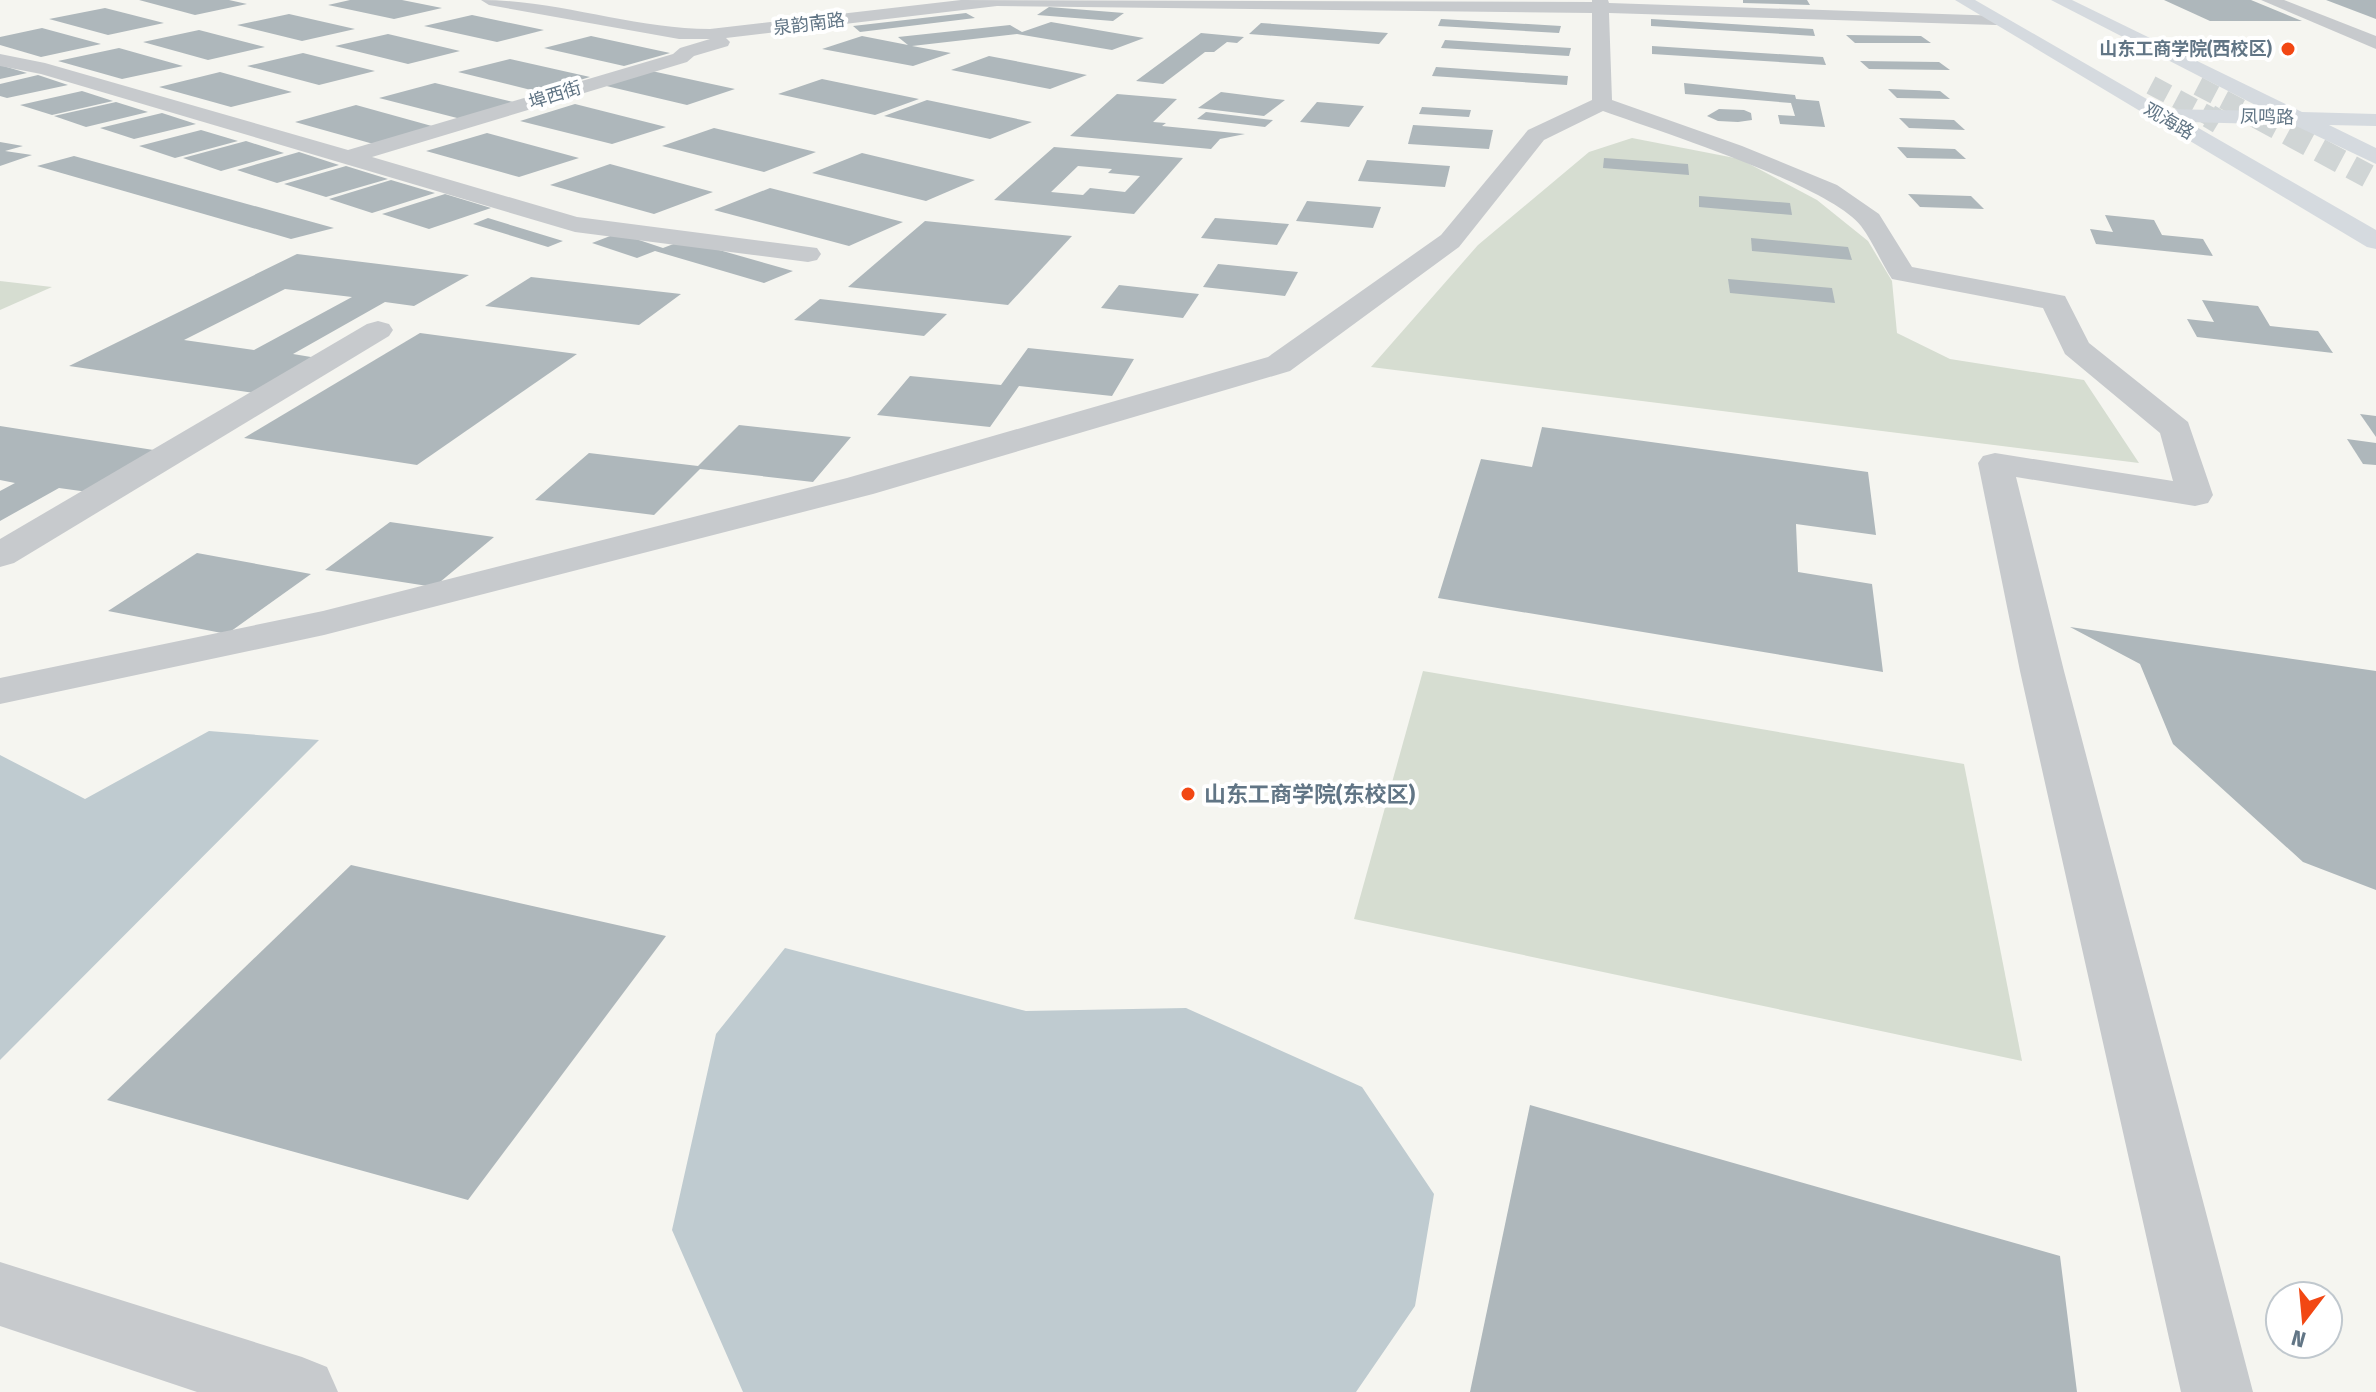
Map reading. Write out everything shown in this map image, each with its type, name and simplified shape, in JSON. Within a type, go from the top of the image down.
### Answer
[{"type":"main road","name":"观海路","points":[[1963,0],[2110,64]]},
{"type":"main road","name":"观海路","points":[[2050,4],[2198,86]]},
{"type":"main road","name":"观海路","points":[[2050,4],[2335,136],[2373,171]]},
{"type":"main road","name":"观海路","points":[[1991,10],[2158,115],[2376,241]]},
{"type":"main road","name":"凤鸣路","points":[[2158,115],[2376,120]]},
{"type":"main road","name":"凤鸣路","points":[[2192,135],[2376,138]]},
{"type":"street","name":"泉韵南路","points":[[489,0],[679,34],[762,30],[997,1],[1601,4],[1991,10]]},
{"type":"street","points":[[2269,0],[2376,43]]},
{"type":"street","points":[[1601,4],[1602,103]]},
{"type":"street","name":"埠西街","points":[[346,158],[680,58],[687,52],[762,30]]},
{"type":"street","points":[[0,60],[45,69],[575,224],[808,254]]},
{"type":"street","points":[[0,691],[324,623],[860,486],[1279,364],[1450,241],[1536,135],[1602,103],[1734,151],[1828,190],[1870,219],[1902,273],[2055,302],[2076,348],[2176,429],[2195,495],[1995,463],[2042,671],[2217,1392]]},
{"type":"street","points":[[0,555],[378,330]]},
{"type":"street","points":[[0,1294],[302,1392]]},
{"type":"shaded area","points":[[1632,138],[1740,159],[1817,200],[1868,241],[1892,281],[1897,333],[1950,359],[2084,380],[2139,463],[1371,367],[1478,245],[1589,152]]},
{"type":"shaded area","points":[[0,281],[52,287],[0,310]]},
{"type":"shaded area","points":[[1423,671],[1964,764],[2022,1061],[1354,919]]},
{"type":"shaded area","points":[[209,731],[319,740],[0,1060],[0,755],[85,799]]},
{"type":"shaded area","points":[[785,948],[1026,1011],[1186,1008],[1362,1087],[1434,1194],[1415,1306],[1356,1392],[743,1392],[672,1230],[716,1034]]},
{"type":"building","points":[[139,0],[229,0],[247,4],[195,15]]},
{"type":"building","points":[[350,0],[402,0],[442,8],[394,19],[328,5]]},
{"type":"building","points":[[1743,0],[1807,0],[1810,5],[1743,3]]},
{"type":"building","points":[[2164,0],[2251,0],[2302,21],[2210,21]]},
{"type":"building","points":[[2326,0],[2376,0],[2376,19]]},
{"type":"building","points":[[1049,7],[1124,13],[1113,21],[1037,15]]},
{"type":"building","points":[[105,8],[164,23],[108,35],[49,19]]},
{"type":"building","points":[[966,13],[975,18],[860,32],[853,26]]},
{"type":"building","points":[[289,14],[355,29],[302,41],[237,25]]},
{"type":"building","points":[[472,15],[544,30],[497,42],[424,26]]},
{"type":"building","points":[[1441,19],[1561,26],[1559,33],[1438,26]]},
{"type":"building","points":[[1651,19],[1813,29],[1815,36],[1651,26]]},
{"type":"building","points":[[1051,22],[1144,38],[1112,50],[1017,34],[912,46],[951,53],[913,66],[822,49],[862,36],[908,45],[898,37],[1010,25],[1022,32]]},
{"type":"building","points":[[1261,23],[1388,33],[1379,44],[1249,34]]},
{"type":"building","points":[[42,28],[101,44],[41,57],[0,45],[0,37]]},
{"type":"building","points":[[199,30],[265,47],[208,60],[143,42]]},
{"type":"building","points":[[1201,33],[1244,37],[1237,43],[1227,42],[1214,52],[1205,52],[1163,84],[1136,81]]},
{"type":"building","points":[[388,34],[460,51],[408,64],[335,46]]},
{"type":"building","points":[[1846,35],[1921,36],[1931,43],[1855,43]]},
{"type":"building","points":[[591,36],[670,53],[624,66],[544,48]]},
{"type":"building","points":[[1445,40],[1571,48],[1569,56],[1441,48]]},
{"type":"building","points":[[1652,46],[1823,57],[1826,65],[1652,54]]},
{"type":"building","points":[[119,48],[183,66],[122,79],[58,61]]},
{"type":"building","points":[[303,53],[375,71],[319,85],[247,66]]},
{"type":"building","points":[[989,56],[1087,75],[1050,89],[951,70]]},
{"type":"building","points":[[510,59],[590,77],[539,92],[458,72]]},
{"type":"building","points":[[1860,61],[1939,62],[1950,70],[1869,69]]},
{"type":"building","points":[[0,65],[27,73],[0,79]]},
{"type":"building","points":[[1436,67],[1568,76],[1567,85],[1432,76]]},
{"type":"building","points":[[647,70],[735,89],[687,105],[598,84]]},
{"type":"building","points":[[220,72],[292,92],[231,107],[159,87]]},
{"type":"building","points":[[38,75],[68,85],[7,98],[0,96],[0,84]]},
{"type":"building","points":[[822,79],[919,99],[875,115],[778,94]]},
{"type":"building","points":[[435,83],[517,103],[461,119],[379,98]]},
{"type":"building","points":[[1684,83],[1795,95],[1796,99],[1819,101],[1825,127],[1780,124],[1778,115],[1795,116],[1791,103],[1685,94]]},
{"type":"building","points":[[1888,89],[1940,91],[1950,99],[1897,98]]},
{"type":"building","points":[[82,91],[113,101],[52,115],[20,105]]},
{"type":"building","points":[[1221,92],[1285,100],[1264,116],[1198,108]]},
{"type":"building","points":[[1117,94],[1177,99],[1153,122],[1166,123],[1162,126],[1245,134],[1220,139],[1211,149],[1070,136]]},
{"type":"building","points":[[927,100],[1032,122],[990,139],[884,116]]},
{"type":"building","points":[[116,102],[148,112],[86,127],[54,116]]},
{"type":"building","points":[[1317,102],[1364,106],[1349,127],[1300,122]]},
{"type":"building","points":[[575,104],[666,127],[612,144],[520,121]]},
{"type":"building","points":[[356,105],[439,128],[377,145],[295,122]]},
{"type":"building","points":[[1422,107],[1471,110],[1469,117],[1419,114]]},
{"type":"building","points":[[1719,109],[1744,110],[1751,113],[1752,120],[1718,121],[1707,116]]},
{"type":"building","points":[[1206,112],[1273,120],[1265,127],[1197,119]]},
{"type":"building","points":[[162,113],[196,124],[134,139],[100,128]]},
{"type":"building","points":[[1899,118],[1954,120],[1965,130],[1909,128]]},
{"type":"building","points":[[1413,125],[1493,130],[1489,149],[1408,144]]},
{"type":"building","points":[[714,128],[816,152],[764,172],[662,146]]},
{"type":"building","points":[[201,130],[238,141],[175,158],[139,146]]},
{"type":"building","points":[[487,133],[579,158],[519,177],[426,151]]},
{"type":"building","points":[[246,141],[284,153],[221,171],[183,158]]},
{"type":"building","points":[[0,142],[23,146],[5,151],[32,155],[0,166]]},
{"type":"building","points":[[1054,147],[1183,158],[1134,214],[994,200]],"holes":[[[1078,166],[1112,169],[1108,173],[1140,176],[1125,192],[1090,188],[1083,195],[1051,192]]]},
{"type":"building","points":[[1897,147],[1955,149],[1966,159],[1907,158]]},
{"type":"building","points":[[299,152],[339,165],[277,183],[237,170]]},
{"type":"building","points":[[862,153],[975,180],[926,201],[812,173]]},
{"type":"building","points":[[74,156],[334,228],[291,239],[37,166]]},
{"type":"building","points":[[1604,158],[1688,164],[1689,175],[1603,168]]},
{"type":"building","points":[[1367,160],[1450,166],[1445,187],[1358,181]]},
{"type":"building","points":[[610,164],[713,192],[654,214],[550,185]]},
{"type":"building","points":[[346,166],[388,179],[326,197],[284,184]]},
{"type":"building","points":[[391,180],[435,193],[372,213],[329,199]]},
{"type":"building","points":[[770,188],[903,222],[849,246],[714,210]]},
{"type":"building","points":[[445,194],[491,208],[429,229],[382,214]]},
{"type":"building","points":[[1908,194],[1971,196],[1984,209],[1920,207]]},
{"type":"building","points":[[1699,196],[1790,203],[1792,215],[1699,207]]},
{"type":"building","points":[[1307,201],[1381,207],[1373,228],[1296,221]]},
{"type":"building","points":[[2105,215],[2154,220],[2162,235],[2203,239],[2213,256],[2096,244],[2090,229],[2113,232]]},
{"type":"building","points":[[488,218],[563,241],[548,247],[473,224]]},
{"type":"building","points":[[1215,218],[1289,224],[1277,245],[1201,238]]},
{"type":"building","points":[[925,221],[1072,236],[1008,305],[848,287]]},
{"type":"building","points":[[618,233],[663,248],[684,240],[793,271],[764,283],[655,251],[637,258],[592,243]]},
{"type":"building","points":[[1751,238],[1848,247],[1852,260],[1752,251]]},
{"type":"building","points":[[297,254],[469,275],[414,306],[385,302],[293,354],[323,359],[262,394],[69,366]],"holes":[[[285,289],[352,297],[254,350],[184,340]]]},
{"type":"building","points":[[1218,264],[1298,272],[1285,296],[1203,287]]},
{"type":"building","points":[[531,277],[681,294],[639,325],[485,306]]},
{"type":"building","points":[[1728,279],[1832,288],[1835,303],[1730,293]]},
{"type":"building","points":[[1119,285],[1199,294],[1183,318],[1101,308]]},
{"type":"building","points":[[820,299],[947,314],[924,336],[794,320]]},
{"type":"building","points":[[2202,300],[2258,306],[2270,326],[2318,331],[2333,353],[2197,337],[2187,319],[2214,322]]},
{"type":"building","points":[[420,333],[577,354],[417,465],[244,438]]},
{"type":"building","points":[[1028,348],[1134,359],[1112,396],[1019,386],[990,427],[877,415],[910,376],[1001,385]]},
{"type":"building","points":[[2360,414],[2376,416],[2376,437]]},
{"type":"building","points":[[739,425],[851,437],[813,482],[700,469],[654,515],[535,500],[589,453],[698,466]]},
{"type":"building","points":[[0,426],[160,451],[88,492],[59,488],[0,521],[0,491],[15,483],[0,480]]},
{"type":"building","points":[[1542,427],[1868,472],[1876,535],[1796,524],[1798,572],[1872,584],[1883,672],[1438,598],[1481,459],[1532,467]]},
{"type":"building","points":[[2347,439],[2376,443],[2376,465],[2363,464]]},
{"type":"building","points":[[390,522],[494,537],[434,587],[325,570]]},
{"type":"building","points":[[197,553],[311,574],[227,634],[108,611]]},
{"type":"building","points":[[2070,627],[2376,671],[2376,890],[2303,862],[2173,744],[2140,664]]},
{"type":"building","points":[[351,865],[666,936],[468,1200],[107,1100]]},
{"type":"building","points":[[1530,1105],[2060,1256],[2077,1392],[1470,1392]]},
{"type":"tunnel","points":[[2151,85],[2213,118]]},
{"type":"tunnel","points":[[2198,86],[2259,118]]},
{"type":"tunnel","points":[[2209,116],[2219,122]]},
{"type":"tunnel","points":[[2256,116],[2368,176]]},
{"type":"place","name":"山东工商学院(西校区)","points":[[2288,49]]},
{"type":"place","name":"山东工商学院(东校区)","points":[[1188,794]]}]
